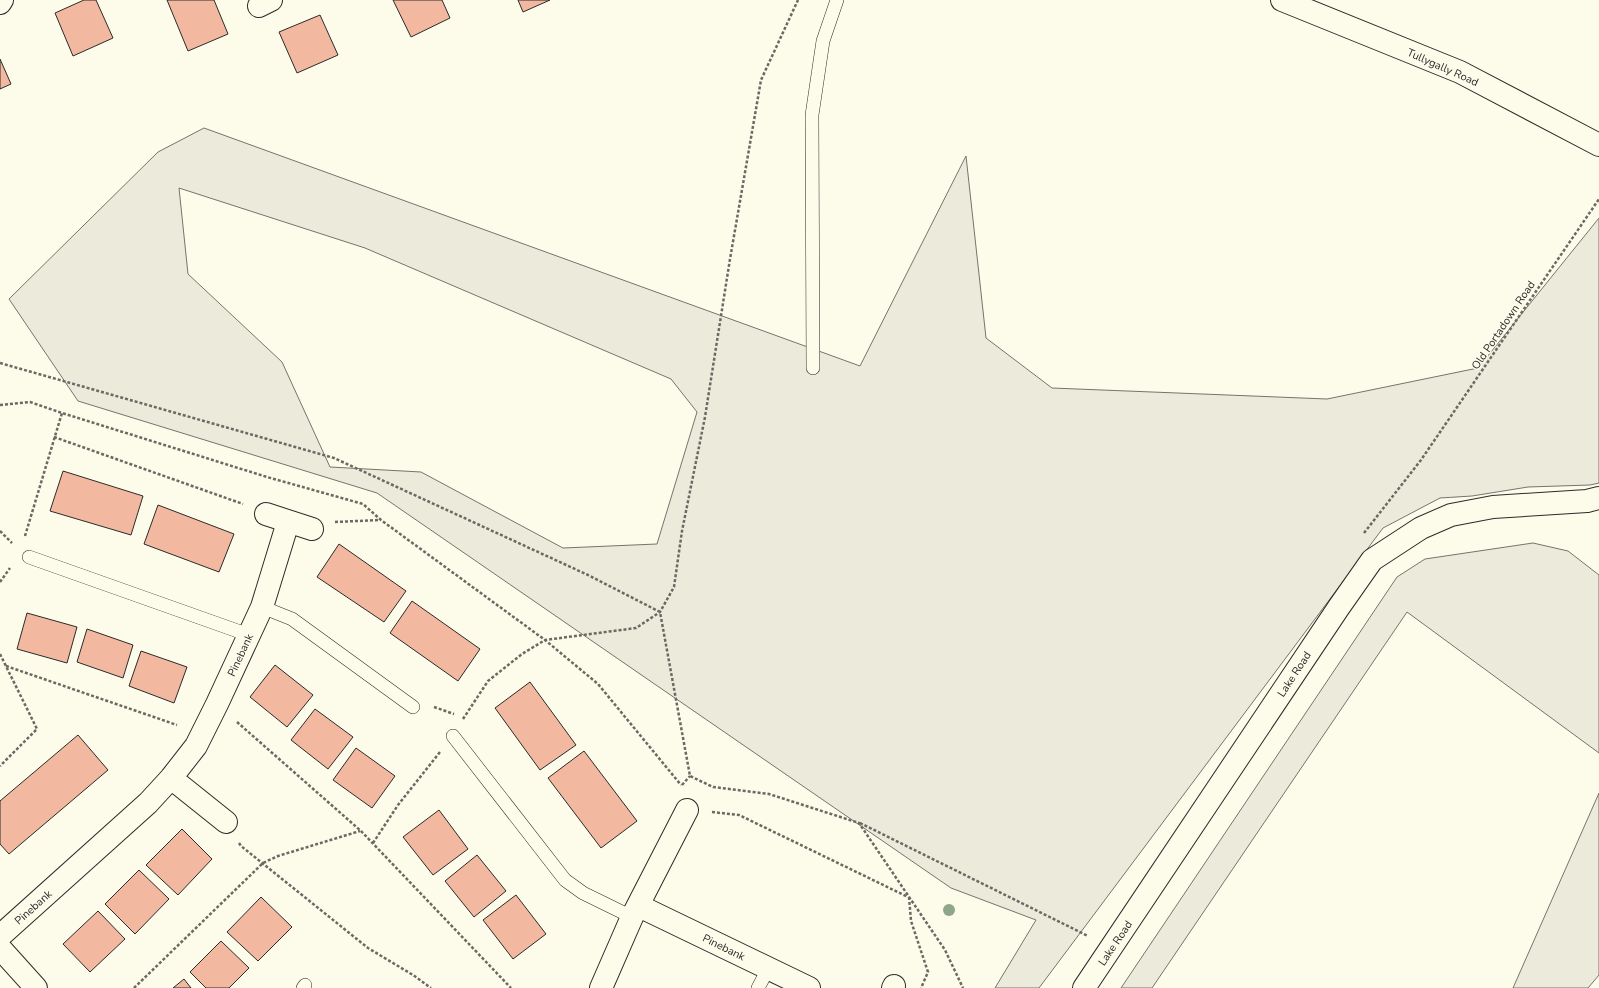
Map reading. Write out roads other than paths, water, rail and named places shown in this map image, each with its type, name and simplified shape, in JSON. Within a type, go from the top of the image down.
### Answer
[{"type":"main road","name":"Tullygally Road","points":[[1282,0],[1460,72],[1599,145]]},
{"type":"main road","name":"Lake Road","points":[[1084,988],[1317,639],[1372,560],[1421,528],[1451,515],[1493,507],[1587,501],[1599,498]]},
{"type":"main road","points":[[266,514],[312,529]]},
{"type":"main road","name":"Pinebank","points":[[0,936],[148,803],[196,746],[262,607],[288,522]]},
{"type":"main road","points":[[170,778],[226,822]]},
{"type":"main road","points":[[601,988],[636,911],[687,810]]},
{"type":"main road","name":"Pinebank","points":[[636,911],[809,988]]},
{"type":"main road","points":[[0,948],[36,988]]},
{"type":"lane","points":[[813,368],[812,115],[823,41],[837,0]]},
{"type":"lane","points":[[29,557],[249,635]]},
{"type":"lane","points":[[262,607],[292,619],[413,707]]},
{"type":"lane","points":[[453,736],[565,880],[584,893],[636,911]]},
{"type":"lane","points":[[758,988],[768,969]]}]
